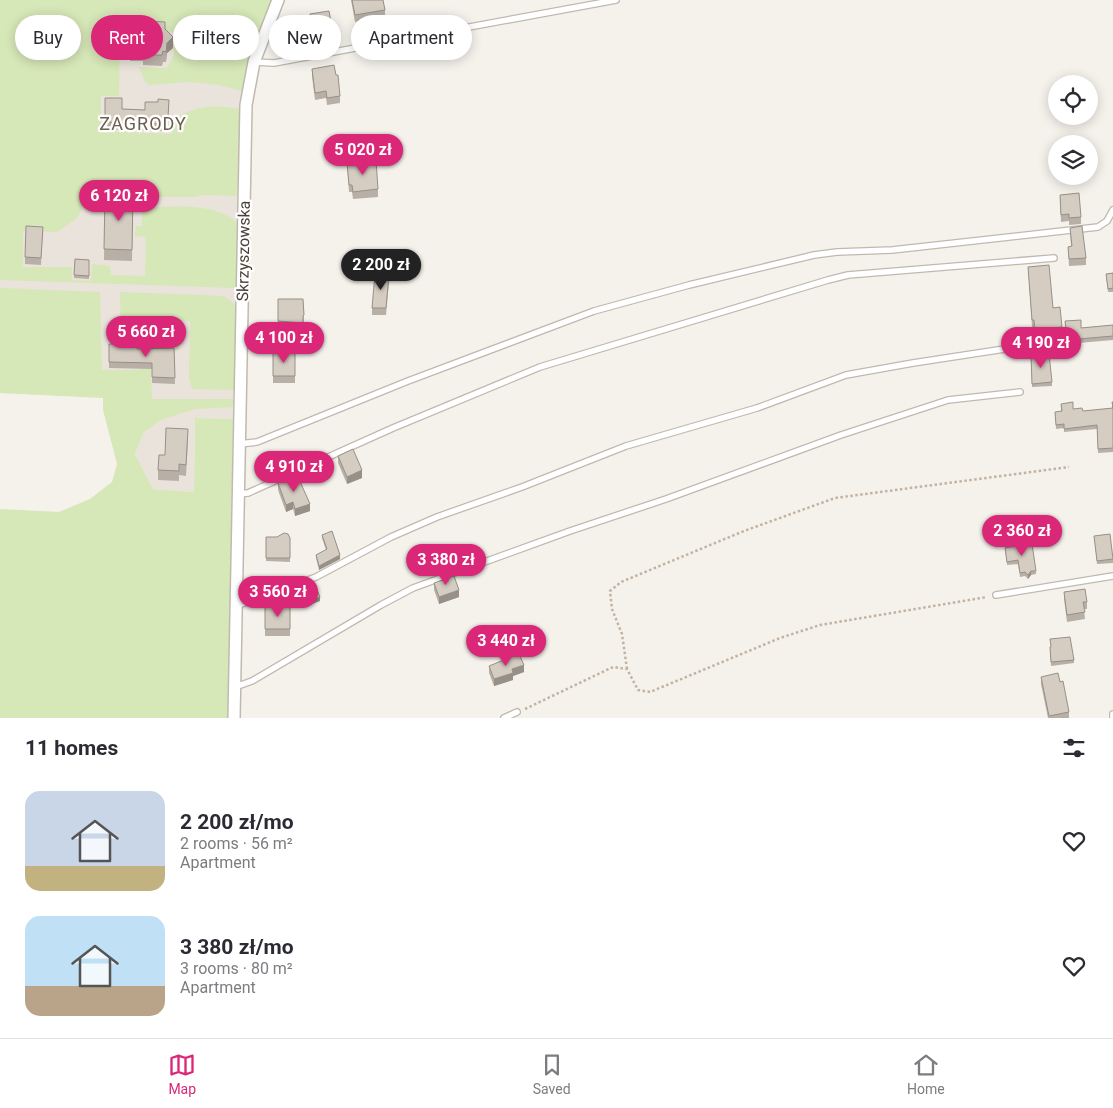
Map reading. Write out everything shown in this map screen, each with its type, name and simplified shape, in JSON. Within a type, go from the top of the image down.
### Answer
[{"type":"street","name":"Skrzyszowska","points":[[234,718],[246,105],[254,62],[278,0]]},
{"type":"lane","points":[[254,62],[274,63],[616,0]]},
{"type":"lane","points":[[239,444],[257,442],[408,381],[594,311],[689,285],[814,255],[837,252],[892,250],[1098,227],[1107,221],[1113,210]]},
{"type":"lane","points":[[238,494],[248,493],[393,428],[540,367],[819,283],[848,275],[1054,258]]},
{"type":"lane","points":[[236,606],[316,577],[391,537],[437,517],[522,487],[626,446],[774,403],[846,375],[1011,348],[1023,341]]},
{"type":"lane","points":[[235,687],[252,681],[413,588],[841,435],[923,408],[948,400],[1020,392]]},
{"type":"lane","points":[[996,595],[1113,576]]},
{"type":"lane","points":[[504,718],[517,712]]},
{"type":"path","points":[[996,595],[820,624],[780,638],[650,692],[638,690],[627,670],[622,634],[612,609],[610,592],[621,582],[744,531],[835,498],[1069,467]]},
{"type":"path","points":[[517,712],[613,667],[627,670]]},
{"type":"shaded area","points":[[272,0],[259,32],[259,15],[173,15],[173,60],[251,60],[241,118],[238,157],[233,419],[195,418],[194,492],[153,489],[135,454],[144,432],[163,419],[143,399],[0,393],[0,187],[91,57],[91,60],[163,60],[163,15],[130,15]]},
{"type":"green space","points":[[0,0],[272,0],[259,32],[259,15],[173,15],[173,32],[163,32],[163,15],[91,15],[91,60],[120,60],[119,96],[101,96],[101,131],[172,134],[174,119],[189,111],[205,107],[239,109],[241,118],[237,196],[203,195],[195,197],[117,197],[95,199],[85,204],[77,218],[57,232],[23,231],[23,267],[72,267],[72,280],[91,281],[92,264],[110,266],[111,275],[145,276],[146,237],[135,236],[136,226],[142,226],[142,208],[192,207],[217,212],[238,224],[236,288],[0,280]]},
{"type":"green space","points":[[173,57],[173,60],[251,60],[243,91],[218,85],[189,82],[149,85],[145,82],[139,67],[167,68]]},
{"type":"green space","points":[[0,288],[100,292],[102,370],[139,370],[140,342],[121,340],[120,292],[224,296],[236,305],[234,390],[192,389],[189,379],[190,321],[179,321],[179,350],[150,349],[152,399],[234,399],[233,407],[195,409],[163,419],[144,432],[135,454],[153,489],[194,492],[195,418],[233,419],[228,718],[0,718],[0,509],[59,512],[90,499],[112,482],[117,464],[103,410],[103,398],[0,393]]},
{"type":"building","points":[[352,0],[383,0],[385,10],[355,15]]},
{"type":"building","points":[[329,11],[330,15],[310,15]]},
{"type":"building","points":[[163,22],[165,22],[165,29],[173,37],[167,43],[166,52],[163,51]]},
{"type":"building","points":[[334,65],[336,75],[338,75],[340,96],[327,98],[326,91],[315,93],[312,69]]},
{"type":"building","points":[[105,98],[122,98],[122,109],[145,110],[145,102],[158,102],[158,99],[169,100],[168,117],[165,117],[165,124],[105,122]]},
{"type":"building","points":[[376,160],[378,189],[353,192],[352,185],[349,185],[347,163]]},
{"type":"building","points":[[1079,193],[1081,217],[1069,218],[1069,214],[1061,215],[1060,195]]},
{"type":"building","points":[[105,194],[133,194],[132,250],[104,249]]},
{"type":"building","points":[[26,226],[43,227],[41,258],[25,257]]},
{"type":"building","points":[[1082,226],[1086,258],[1069,259],[1068,247],[1072,246],[1070,228]]},
{"type":"building","points":[[75,259],[89,260],[89,276],[74,275]]},
{"type":"building","points":[[1049,265],[1053,308],[1060,307],[1062,327],[1035,330],[1034,320],[1032,320],[1028,267]]},
{"type":"building","points":[[1113,273],[1113,288],[1108,289],[1106,274]]},
{"type":"building","points":[[375,274],[389,274],[386,308],[372,308]]},
{"type":"building","points":[[278,299],[303,299],[303,323],[278,321]]},
{"type":"building","points":[[1081,320],[1081,328],[1113,325],[1113,336],[1067,340],[1065,321]]},
{"type":"building","points":[[109,344],[137,344],[137,349],[174,348],[175,378],[152,377],[152,363],[109,362]]},
{"type":"building","points":[[273,351],[295,351],[295,376],[273,376]]},
{"type":"building","points":[[1049,354],[1052,382],[1032,384],[1031,355]]},
{"type":"building","points":[[1073,402],[1073,409],[1082,408],[1083,411],[1113,408],[1113,448],[1098,449],[1097,425],[1064,429],[1064,424],[1056,425],[1055,412],[1062,411],[1061,404]]},
{"type":"building","points":[[166,428],[188,429],[186,465],[179,464],[179,471],[158,470],[159,455],[165,455]]},
{"type":"building","points":[[353,449],[362,470],[347,477],[338,456]]},
{"type":"building","points":[[298,477],[310,504],[295,509],[293,502],[286,505],[278,483]]},
{"type":"building","points":[[332,531],[340,555],[319,566],[316,555],[327,549],[322,535]]},
{"type":"building","points":[[284,533],[288,534],[290,538],[290,558],[266,558],[266,537],[277,537]]},
{"type":"building","points":[[1110,534],[1113,559],[1097,561],[1094,536]]},
{"type":"building","points":[[1029,542],[1029,544],[1032,544],[1036,571],[1031,571],[1028,575],[1025,572],[1020,573],[1018,560],[1007,562],[1005,548]]},
{"type":"building","points":[[454,576],[459,590],[439,597],[434,583]]},
{"type":"building","points":[[315,585],[320,597],[300,605],[295,592]]},
{"type":"building","points":[[1085,589],[1087,602],[1083,602],[1085,612],[1067,615],[1064,592]]},
{"type":"building","points":[[290,606],[290,629],[265,629],[265,607]]},
{"type":"building","points":[[1070,637],[1074,660],[1051,662],[1050,639]]},
{"type":"building","points":[[519,654],[524,665],[512,669],[513,673],[494,679],[489,666]]},
{"type":"building","points":[[1058,673],[1060,682],[1063,681],[1069,712],[1049,716],[1041,677]]},
{"type":"district","name":"ZAGRODY","points":[[143,124]]}]
